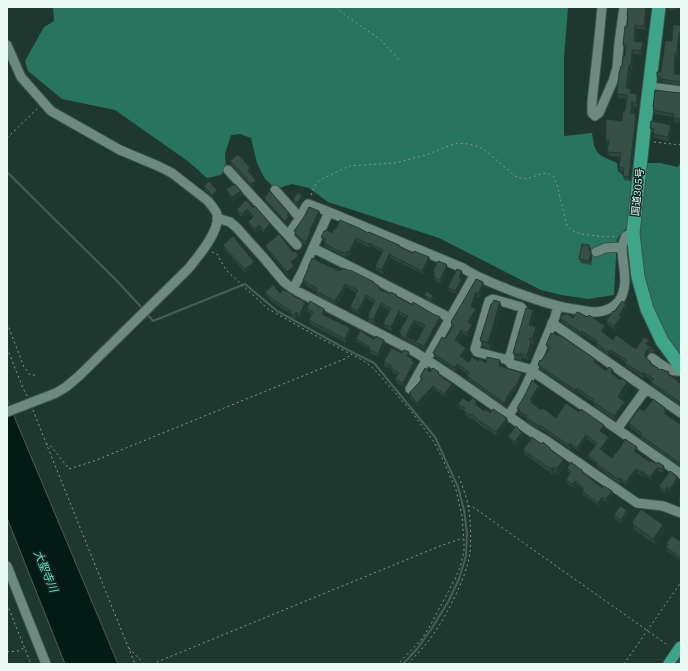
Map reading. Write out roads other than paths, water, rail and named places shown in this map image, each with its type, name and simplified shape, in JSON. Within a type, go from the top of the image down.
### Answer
[{"type":"highway","name":"国道305号","points":[[659,7],[643,141],[626,240],[647,309],[662,341],[681,368]]},
{"type":"highway","points":[[670,664],[679,650]]},
{"type":"street","points":[[602,7],[592,102],[592,113],[596,116],[599,113],[613,81],[617,68],[624,7]]},
{"type":"street","points":[[7,45],[21,77],[51,111],[120,150],[172,173],[208,201],[216,213],[217,218],[216,226],[211,238],[201,254],[188,269],[79,376],[56,393],[7,412]]},
{"type":"street","points":[[650,88],[681,91]]},
{"type":"street","points":[[228,170],[297,245]]},
{"type":"street","points":[[275,190],[300,218]]},
{"type":"street","points":[[288,235],[308,204],[463,268],[474,276],[530,298],[558,306],[594,312],[608,309],[616,304],[620,299],[624,284],[626,240],[596,252]]},
{"type":"street","points":[[293,289],[329,212]]},
{"type":"street","points":[[217,218],[230,222],[284,282],[293,289],[427,359],[637,503],[663,506],[681,513]]},
{"type":"street","points":[[313,248],[450,318]]},
{"type":"street","points":[[410,388],[474,276]]},
{"type":"street","points":[[508,360],[523,310],[521,307],[494,299],[489,302],[475,348],[476,352],[508,360],[510,364],[532,370],[681,474]]},
{"type":"street","points":[[509,415],[521,396],[552,324],[558,306]]},
{"type":"street","points":[[552,324],[681,413]]},
{"type":"street","points":[[652,358],[669,370],[675,372],[681,371]]},
{"type":"street","points":[[617,429],[646,389]]},
{"type":"street","points":[[7,566],[46,664]]},
{"type":"water","name":"大聖寺川","points":[[7,398],[118,664],[65,664],[7,518]]},
{"type":"waterway","points":[[7,172],[118,282],[143,309]]},
{"type":"waterway","points":[[147,314],[153,321],[245,284],[277,311],[374,363],[435,437],[458,487],[464,510],[467,533],[466,556],[459,579],[448,602],[417,649],[403,664]]}]
